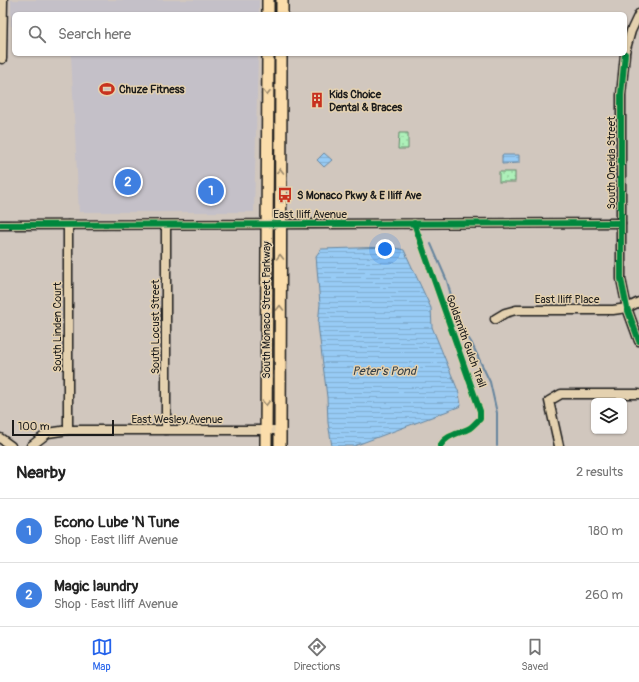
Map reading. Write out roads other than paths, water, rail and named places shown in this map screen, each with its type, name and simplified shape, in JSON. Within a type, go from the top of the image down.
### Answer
[{"type":"main road","points":[[268,0],[268,12]]},
{"type":"main road","points":[[282,0],[282,12]]},
{"type":"main road","name":"South Monaco Street Parkway","points":[[266,446],[268,56]]},
{"type":"main road","name":"South Monaco Street Parkway","points":[[280,446],[282,56]]},
{"type":"street","points":[[2,59],[3,0]]},
{"type":"street","name":"South Oneida Street","points":[[627,46],[631,31],[639,14]]},
{"type":"street","name":"South Oneida Street","points":[[625,56],[621,86],[621,279],[627,308],[639,341]]},
{"type":"street","name":"East Iliff Avenue","points":[[0,225],[621,223]]},
{"type":"street","name":"South Linden Court","points":[[68,225],[68,430]]},
{"type":"street","name":"South Locust Street","points":[[166,225],[166,430]]},
{"type":"street","name":"East Iliff Place","points":[[495,320],[505,313],[516,310],[613,310],[627,308],[639,302]]},
{"type":"street","points":[[559,446],[549,401],[561,394],[639,394]]},
{"type":"street","name":"East Wesley Avenue","points":[[31,446],[48,433],[68,430],[280,430]]},
{"type":"street","points":[[0,438],[11,446]]},
{"type":"water","points":[[324,153],[332,160],[324,167],[317,160]]},
{"type":"water","points":[[502,155],[519,155],[519,163],[502,164]]},
{"type":"water","name":"Peter's Pond","points":[[391,247],[404,250],[431,308],[432,327],[459,393],[461,406],[354,446],[332,446],[328,423],[327,397],[318,324],[320,304],[316,256],[321,249]]},
{"type":"waterway","points":[[431,244],[447,281],[459,324],[471,342],[490,382],[497,413],[497,446]]},
{"type":"waterway","points":[[454,326],[459,324]]},
{"type":"place","name":"Chuze Fitness","points":[[107,89]]},
{"type":"place","name":"Kids Choice Dental & Braces","points":[[317,100]]},
{"type":"place","name":"Magic laundry","points":[[128,182]]},
{"type":"place","name":"Econo Lube 'N Tune","points":[[211,191]]},
{"type":"place","name":"S Monaco Pkwy & E Iliff Ave","points":[[285,195]]}]
